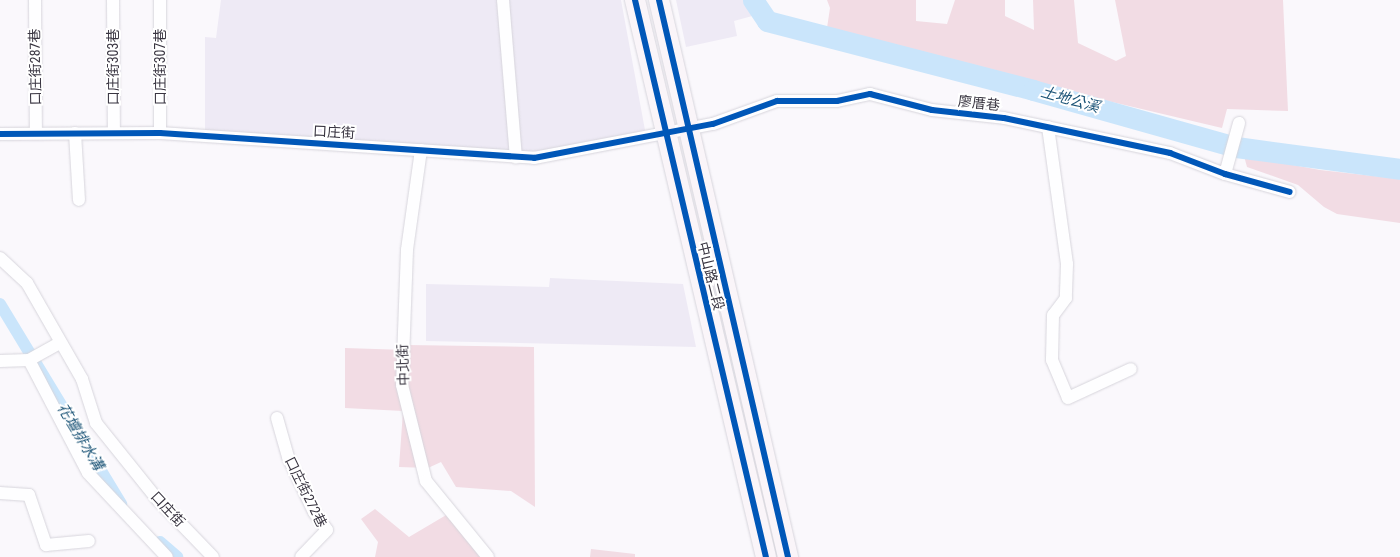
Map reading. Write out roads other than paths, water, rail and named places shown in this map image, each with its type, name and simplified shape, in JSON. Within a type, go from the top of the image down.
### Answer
[{"type":"main road","name":"中山路二段","points":[[635,0],[664,134],[766,557]]},
{"type":"main road","name":"中山路二段","points":[[659,0],[687,130],[788,557]]},
{"type":"street","name":"口庄街287巷","points":[[35,0],[36,133]]},
{"type":"street","name":"口庄街303巷","points":[[113,0],[114,133]]},
{"type":"street","name":"口庄街307巷","points":[[160,0],[160,134]]},
{"type":"street","points":[[503,0],[516,157]]},
{"type":"street","name":"廖厝巷","points":[[664,134],[713,124],[777,101],[837,102],[870,94],[932,110],[1004,118],[1170,152],[1224,174],[1290,192]]},
{"type":"street","points":[[1048,127],[1066,264],[1066,298],[1054,315],[1052,360],[1068,398],[1131,369]]},
{"type":"street","points":[[1224,174],[1237,127]]},
{"type":"street","points":[[75,133],[79,200]]},
{"type":"street","name":"口庄街","points":[[0,134],[160,134],[534,158],[588,150],[664,134]]},
{"type":"street","name":"中北街","points":[[421,150],[407,250],[402,385],[426,481],[488,557]]},
{"type":"street","name":"口庄街","points":[[0,258],[27,283],[57,345],[82,379],[96,423],[158,500],[214,557]]},
{"type":"street","points":[[0,361],[31,358],[57,345]]},
{"type":"street","points":[[31,358],[88,473],[167,557]]},
{"type":"street","name":"口庄街272巷","points":[[277,418],[288,457],[314,512],[327,530],[301,557]]},
{"type":"street","points":[[0,493],[29,495],[46,545],[89,540]]},
{"type":"waterway","name":"土地公溪","points":[[753,0],[767,21],[1033,90],[1236,147],[1400,169]]},
{"type":"waterway","name":"花壇排水溝","points":[[0,304],[121,504]]},
{"type":"waterway","name":"花壇排水溝","points":[[160,542],[177,557]]}]
